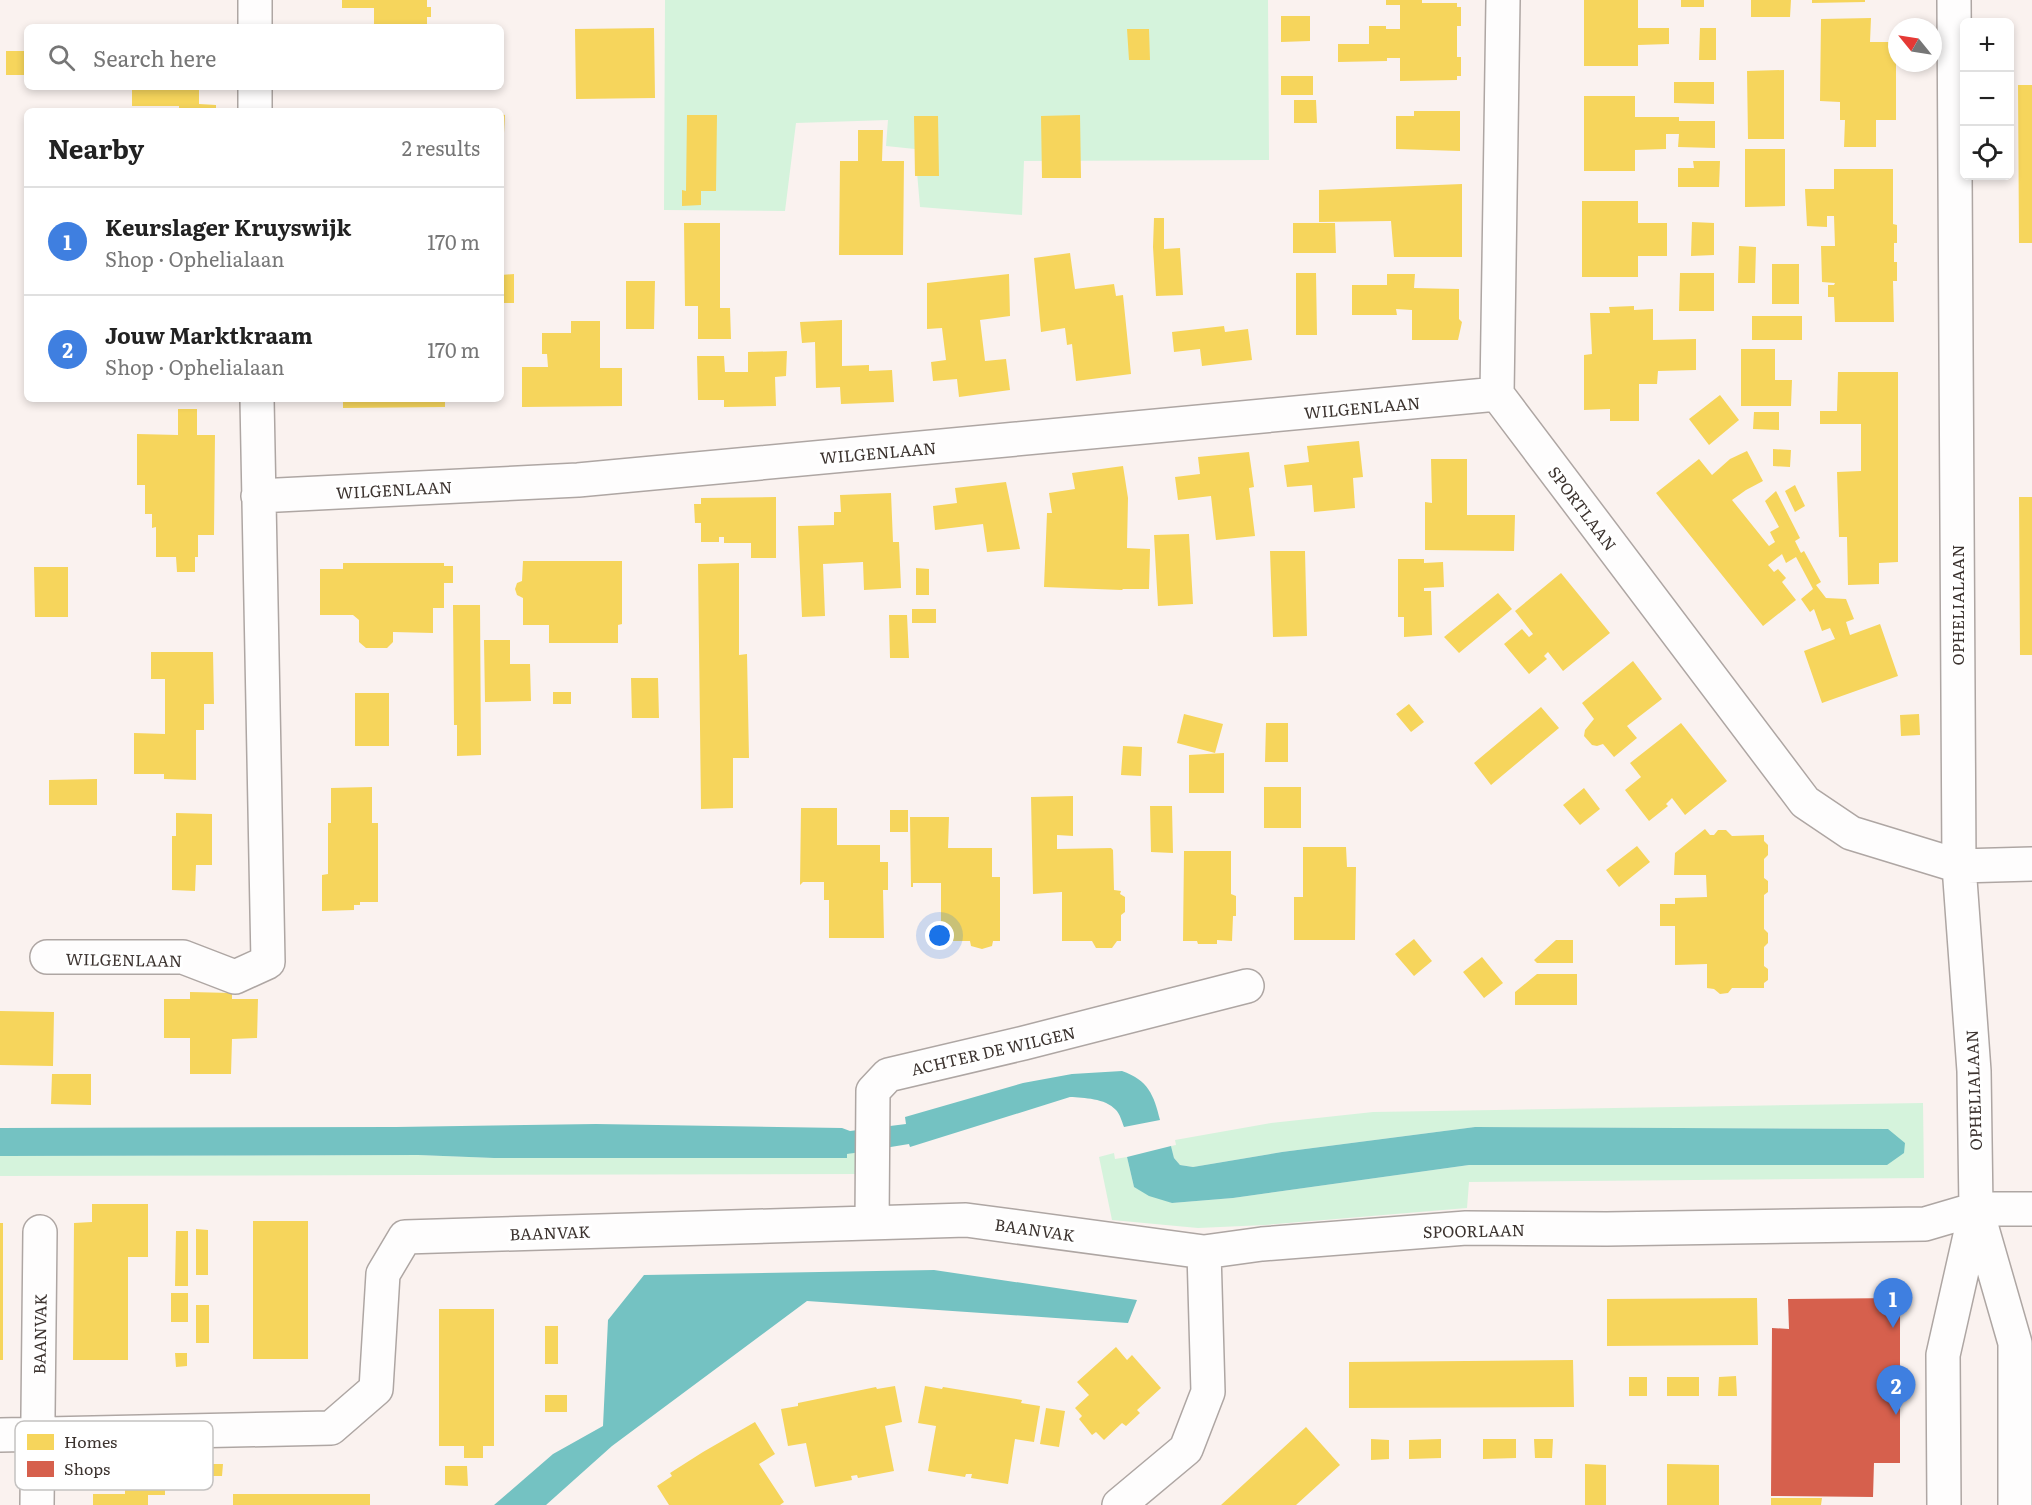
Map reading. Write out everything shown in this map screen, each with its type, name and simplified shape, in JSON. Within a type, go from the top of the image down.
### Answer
[{"type":"street","points":[[255,0],[255,24]]},
{"type":"street","points":[[1497,394],[1503,0]]},
{"type":"street","name":"OPHELIALAAN","points":[[1944,1505],[1943,1356],[1976,1209],[1974,1071],[1959,866],[1954,0]]},
{"type":"street","points":[[255,90],[255,108]]},
{"type":"street","name":"WILGENLAAN","points":[[258,496],[578,480],[1497,394]]},
{"type":"street","name":"SPORTLAAN","points":[[1497,394],[1805,802],[1851,833],[1959,866],[2032,864]]},
{"type":"street","name":"WILGENLAAN","points":[[47,957],[183,957],[235,977],[268,962],[257,402]]},
{"type":"street","name":"ACHTER DE WILGEN","points":[[872,1222],[873,1091],[888,1075],[1024,1044],[1247,986]]},
{"type":"street","name":"OPHELIALAAN","points":[[1976,1209],[2005,1302],[2015,1343],[2015,1505]]},
{"type":"street","name":"SPOORLAAN","points":[[1204,1252],[1262,1244],[1466,1228],[1607,1229],[1925,1224],[1976,1209],[2032,1209]]},
{"type":"street","name":"BAANVAK","points":[[213,1431],[331,1428],[376,1389],[383,1274],[405,1237],[966,1220],[1204,1252]]},
{"type":"street","name":"BAANVAK","points":[[38,1421],[40,1232]]},
{"type":"street","points":[[1119,1505],[1186,1449],[1208,1392],[1204,1252]]},
{"type":"green space","points":[[665,0],[1268,0],[1269,160],[1024,161],[1022,215],[920,207],[915,149],[886,146],[888,120],[796,123],[785,211],[664,210]]},
{"type":"green space","points":[[1923,1103],[1924,1178],[1469,1182],[1467,1208],[1265,1225],[1198,1228],[1112,1220],[1099,1157],[1114,1153],[1115,1159],[1127,1157],[1134,1187],[1172,1203],[1233,1198],[1469,1165],[1888,1129],[1475,1127],[1282,1152],[1193,1167],[1180,1165],[1174,1158],[1171,1146],[1176,1145],[1175,1140],[1271,1123],[1373,1112]]},
{"type":"green space","points":[[858,1152],[858,1174],[0,1176],[0,1156],[418,1155],[494,1158],[846,1158],[847,1154]]},
{"type":"water","points":[[1122,1071],[1144,1084],[1152,1096],[1160,1120],[1124,1127],[1117,1112],[1106,1103],[1094,1099],[1070,1097],[910,1147],[909,1144],[847,1154],[847,1158],[494,1158],[418,1155],[0,1156],[0,1128],[596,1124],[842,1128],[850,1131],[906,1124],[905,1117],[1023,1083],[1072,1074]]},
{"type":"water","points":[[1475,1127],[1888,1129],[1905,1143],[1904,1153],[1887,1165],[1469,1165],[1233,1198],[1172,1203],[1149,1196],[1134,1187],[1127,1157],[1171,1146],[1174,1158],[1180,1165],[1193,1167],[1282,1152]]},
{"type":"water","points":[[934,1270],[1137,1300],[1128,1323],[807,1301],[612,1446],[546,1505],[494,1505],[553,1454],[603,1426],[608,1320],[644,1275]]},
{"type":"building: Homes","points":[[342,0],[427,0],[427,7],[431,7],[431,17],[427,17],[427,24],[374,24],[374,8],[342,8]]},
{"type":"building: Homes","points":[[1386,0],[1457,3],[1457,7],[1461,7],[1461,26],[1457,26],[1457,57],[1461,57],[1461,76],[1457,76],[1457,80],[1400,81],[1400,58],[1387,58],[1387,61],[1338,62],[1338,44],[1369,44],[1369,26],[1400,29],[1400,5],[1386,5]]},
{"type":"building: Homes","points":[[1584,0],[1638,0],[1638,28],[1669,28],[1669,44],[1638,45],[1638,66],[1584,66]]},
{"type":"building: Homes","points":[[1681,0],[1704,0],[1704,7],[1681,7]]},
{"type":"building: Homes","points":[[1751,0],[1791,0],[1790,17],[1751,17]]},
{"type":"building: Homes","points":[[1812,0],[1865,0],[1865,2],[1812,3]]},
{"type":"building: Homes","points":[[1281,16],[1310,16],[1310,41],[1281,42]]},
{"type":"building: Homes","points":[[1871,18],[1870,42],[1888,42],[1888,72],[1896,72],[1896,120],[1876,120],[1876,147],[1844,147],[1845,120],[1840,120],[1840,102],[1820,101],[1821,19]]},
{"type":"building: Homes","points":[[654,28],[655,98],[576,99],[575,29]]},
{"type":"building: Homes","points":[[1700,28],[1716,28],[1716,60],[1699,60]]},
{"type":"building: Homes","points":[[1127,29],[1149,29],[1150,60],[1129,60]]},
{"type":"building: Homes","points":[[6,51],[24,51],[24,75],[6,75]]},
{"type":"building: Homes","points":[[1784,70],[1784,139],[1748,139],[1747,71]]},
{"type":"building: Homes","points":[[1281,76],[1313,76],[1313,95],[1281,95]]},
{"type":"building: Homes","points":[[1674,82],[1714,82],[1714,104],[1674,103]]},
{"type":"building: Homes","points":[[2018,85],[2032,85],[2032,243],[2019,243]]},
{"type":"building: Homes","points":[[132,90],[199,90],[199,104],[216,105],[216,108],[179,108],[179,106],[132,106]]},
{"type":"building: Homes","points":[[1584,96],[1635,96],[1635,117],[1679,117],[1679,121],[1715,121],[1715,148],[1678,147],[1679,134],[1666,134],[1666,149],[1635,150],[1635,171],[1584,171]]},
{"type":"building: Homes","points":[[1294,100],[1316,100],[1317,123],[1294,123]]},
{"type":"building: Homes","points":[[1414,111],[1460,111],[1460,151],[1396,149],[1396,116],[1414,116]]},
{"type":"building: Homes","points":[[687,115],[717,115],[716,191],[701,191],[701,205],[682,206],[682,190],[686,191]]},
{"type":"building: Homes","points":[[1080,115],[1081,178],[1042,178],[1041,116]]},
{"type":"building: Homes","points":[[914,116],[938,116],[939,176],[915,176]]},
{"type":"building: Homes","points":[[858,130],[883,130],[882,161],[904,161],[903,255],[839,255],[840,161],[858,161]]},
{"type":"building: Homes","points":[[1745,149],[1785,149],[1785,206],[1745,207]]},
{"type":"building: Homes","points":[[1693,161],[1720,161],[1719,187],[1678,187],[1678,168],[1694,168]]},
{"type":"building: Homes","points":[[1834,169],[1893,169],[1893,224],[1897,225],[1897,243],[1894,243],[1897,281],[1893,281],[1894,322],[1835,322],[1834,297],[1828,297],[1828,285],[1835,283],[1822,282],[1821,246],[1835,246],[1834,216],[1827,216],[1827,227],[1807,226],[1805,189],[1834,189]]},
{"type":"building: Homes","points":[[1462,184],[1462,257],[1394,257],[1391,221],[1319,222],[1319,190]]},
{"type":"building: Homes","points":[[1582,201],[1638,201],[1638,223],[1667,223],[1667,256],[1638,256],[1638,277],[1582,277]]},
{"type":"building: Homes","points":[[1154,218],[1164,218],[1164,249],[1180,248],[1183,295],[1156,296]]},
{"type":"building: Homes","points":[[1692,222],[1714,223],[1714,255],[1691,256]]},
{"type":"building: Homes","points":[[684,223],[720,223],[720,308],[730,308],[731,339],[698,339],[698,306],[685,306]]},
{"type":"building: Homes","points":[[1293,223],[1335,223],[1336,253],[1293,253]]},
{"type":"building: Homes","points":[[1739,246],[1756,247],[1755,283],[1738,283]]},
{"type":"building: Homes","points":[[1070,253],[1075,289],[1114,284],[1116,296],[1123,295],[1131,374],[1076,381],[1072,344],[1067,345],[1065,328],[1041,332],[1034,258]]},
{"type":"building: Homes","points":[[1772,264],[1799,264],[1799,304],[1772,304]]},
{"type":"building: Homes","points":[[1296,273],[1316,273],[1317,335],[1296,335]]},
{"type":"building: Homes","points":[[1680,273],[1714,273],[1714,311],[1679,311]]},
{"type":"building: Homes","points":[[514,274],[514,303],[504,303],[504,275]]},
{"type":"building: Homes","points":[[1009,274],[1010,316],[980,320],[985,361],[1006,359],[1010,390],[959,397],[957,379],[933,381],[931,362],[946,360],[942,328],[927,329],[927,283]]},
{"type":"building: Homes","points":[[1387,274],[1415,274],[1414,288],[1459,289],[1459,319],[1462,322],[1458,340],[1412,340],[1412,310],[1396,309],[1397,315],[1352,315],[1352,285],[1387,285]]},
{"type":"building: Homes","points":[[626,281],[655,281],[654,329],[626,329]]},
{"type":"building: Homes","points":[[1634,306],[1634,310],[1653,309],[1653,340],[1696,339],[1696,370],[1658,371],[1657,384],[1639,384],[1639,421],[1610,421],[1610,409],[1584,410],[1584,355],[1592,354],[1590,313],[1610,313],[1609,307]]},
{"type":"building: Homes","points":[[1752,316],[1802,316],[1802,340],[1752,340]]},
{"type":"building: Homes","points":[[842,320],[842,366],[869,365],[869,371],[892,370],[894,402],[841,404],[840,387],[816,388],[815,342],[802,343],[800,322]]},
{"type":"building: Homes","points":[[571,321],[600,321],[600,368],[622,368],[622,406],[522,407],[522,367],[548,367],[547,354],[542,354],[542,333],[571,333]]},
{"type":"building: Homes","points":[[1224,326],[1225,332],[1248,329],[1252,360],[1202,366],[1200,349],[1174,352],[1172,332]]},
{"type":"building: Homes","points":[[1741,349],[1775,349],[1775,380],[1792,380],[1791,406],[1741,406]]},
{"type":"building: Homes","points":[[787,351],[786,376],[775,377],[776,406],[724,407],[724,400],[698,400],[697,356],[724,356],[725,372],[748,372],[748,352]]},
{"type":"building: Homes","points":[[1838,372],[1898,372],[1898,562],[1879,563],[1879,584],[1848,585],[1847,537],[1839,537],[1837,472],[1861,471],[1861,424],[1820,424],[1820,411],[1837,411]]},
{"type":"building: Homes","points":[[1720,395],[1739,420],[1709,445],[1689,419]]},
{"type":"building: Homes","points":[[343,402],[445,402],[445,407],[343,408]]},
{"type":"building: Homes","points":[[178,409],[197,409],[197,435],[215,435],[214,535],[198,535],[195,572],[177,572],[176,557],[156,557],[156,527],[152,528],[152,514],[145,514],[145,485],[137,485],[137,434],[178,435]]},
{"type":"building: Homes","points":[[1754,412],[1779,412],[1779,430],[1753,429]]},
{"type":"building: Homes","points":[[1359,441],[1363,477],[1353,478],[1355,508],[1314,512],[1312,485],[1287,487],[1284,465],[1309,462],[1307,446]]},
{"type":"building: Homes","points":[[1773,449],[1791,450],[1790,467],[1773,466]]},
{"type":"building: Homes","points":[[1747,451],[1763,481],[1732,500],[1769,546],[1775,542],[1770,532],[1779,527],[1765,501],[1776,491],[1800,538],[1795,541],[1801,553],[1804,551],[1821,582],[1816,585],[1826,598],[1846,599],[1854,619],[1846,622],[1850,635],[1880,624],[1898,676],[1822,703],[1804,651],[1835,639],[1830,628],[1822,631],[1814,609],[1810,612],[1801,599],[1813,589],[1796,557],[1786,563],[1782,554],[1768,565],[1774,572],[1778,569],[1786,578],[1782,582],[1796,600],[1763,626],[1656,493],[1699,459],[1712,475],[1730,459]]},
{"type":"building: Homes","points":[[1249,452],[1254,487],[1249,488],[1255,536],[1216,540],[1211,496],[1178,500],[1175,477],[1200,474],[1198,457]]},
{"type":"building: Homes","points":[[1431,459],[1467,459],[1467,515],[1515,515],[1514,551],[1425,550],[1425,502],[1432,503]]},
{"type":"building: Homes","points":[[1123,466],[1128,498],[1127,548],[1150,549],[1149,589],[1044,587],[1047,513],[1052,513],[1049,493],[1075,489],[1072,473]]},
{"type":"building: Homes","points":[[1006,482],[1020,549],[987,552],[983,524],[935,530],[933,506],[957,503],[955,488]]},
{"type":"building: Homes","points":[[1795,485],[1805,506],[1795,512],[1785,491]]},
{"type":"building: Homes","points":[[891,493],[893,542],[899,542],[901,588],[864,590],[863,562],[823,564],[825,616],[802,617],[798,526],[834,525],[834,512],[841,512],[840,495]]},
{"type":"building: Homes","points":[[776,497],[776,558],[751,558],[751,543],[724,543],[724,537],[719,537],[719,542],[701,542],[701,523],[695,523],[694,504],[701,504],[701,498]]},
{"type":"building: Homes","points":[[2019,497],[2032,497],[2032,655],[2020,655]]},
{"type":"building: Homes","points":[[1189,534],[1193,604],[1158,606],[1154,535]]},
{"type":"building: Homes","points":[[1270,551],[1305,551],[1307,636],[1273,637]]},
{"type":"building: Homes","points":[[1398,559],[1424,559],[1424,563],[1443,562],[1444,587],[1424,588],[1424,591],[1431,591],[1432,635],[1404,637],[1404,617],[1398,617]]},
{"type":"building: Homes","points":[[523,561],[622,561],[622,624],[618,625],[618,643],[549,643],[549,625],[523,625],[523,598],[517,595],[515,589],[517,583],[522,581]]},
{"type":"building: Homes","points":[[343,563],[444,563],[444,566],[453,566],[453,583],[444,583],[444,608],[433,608],[433,633],[393,632],[393,642],[387,648],[366,648],[359,642],[359,620],[353,615],[320,615],[320,569],[343,569]]},
{"type":"building: Homes","points":[[739,563],[739,655],[747,654],[749,758],[733,758],[733,808],[701,809],[698,564]]},
{"type":"building: Homes","points":[[34,567],[68,567],[68,617],[35,617]]},
{"type":"building: Homes","points":[[916,568],[929,569],[929,595],[916,595]]},
{"type":"building: Homes","points":[[1561,573],[1610,633],[1563,671],[1548,652],[1544,656],[1547,659],[1529,674],[1504,644],[1522,629],[1529,637],[1533,634],[1515,611]]},
{"type":"building: Homes","points":[[1498,593],[1512,609],[1459,653],[1444,637]]},
{"type":"building: Homes","points":[[453,605],[480,605],[481,755],[457,756],[457,725],[454,725]]},
{"type":"building: Homes","points":[[912,609],[936,609],[936,623],[912,623]]},
{"type":"building: Homes","points":[[889,615],[907,615],[909,658],[890,658]]},
{"type":"building: Homes","points":[[484,640],[510,640],[510,664],[530,664],[531,701],[485,702]]},
{"type":"building: Homes","points":[[151,652],[213,652],[214,704],[204,704],[204,730],[196,730],[196,780],[164,779],[164,774],[134,774],[134,733],[165,734],[165,679],[151,679]]},
{"type":"building: Homes","points":[[1633,661],[1662,699],[1627,726],[1637,738],[1614,757],[1603,744],[1592,745],[1584,736],[1585,730],[1594,719],[1582,703]]},
{"type":"building: Homes","points":[[631,678],[658,678],[659,718],[632,718]]},
{"type":"building: Homes","points":[[553,692],[571,692],[571,704],[553,704]]},
{"type":"building: Homes","points":[[355,693],[389,693],[389,746],[355,746]]},
{"type":"building: Homes","points":[[1409,704],[1424,722],[1411,732],[1396,714]]},
{"type":"building: Homes","points":[[1541,707],[1559,728],[1491,785],[1474,763]]},
{"type":"building: Homes","points":[[1184,714],[1223,724],[1215,753],[1177,743]]},
{"type":"building: Homes","points":[[1919,714],[1920,735],[1901,736],[1900,715]]},
{"type":"building: Homes","points":[[1266,723],[1288,723],[1288,762],[1265,762]]},
{"type":"building: Homes","points":[[1681,723],[1727,781],[1685,815],[1672,798],[1666,804],[1668,806],[1649,821],[1625,790],[1641,777],[1630,763]]},
{"type":"building: Homes","points":[[1123,746],[1142,747],[1141,776],[1121,775]]},
{"type":"building: Homes","points":[[1224,753],[1224,793],[1189,793],[1189,755]]},
{"type":"building: Homes","points":[[97,779],[97,805],[49,805],[49,780]]},
{"type":"building: Homes","points":[[372,787],[372,823],[378,823],[378,902],[360,902],[360,905],[354,905],[354,910],[322,911],[322,875],[328,874],[331,788]]},
{"type":"building: Homes","points":[[1264,787],[1301,787],[1301,828],[1264,828]]},
{"type":"building: Homes","points":[[1584,788],[1600,809],[1580,825],[1563,805]]},
{"type":"building: Homes","points":[[1073,796],[1073,836],[1057,835],[1057,849],[1111,848],[1113,850],[1114,890],[1121,891],[1120,894],[1125,897],[1125,912],[1121,915],[1121,941],[1117,941],[1112,948],[1096,948],[1092,941],[1062,941],[1062,892],[1033,894],[1031,797]]},
{"type":"building: Homes","points":[[1150,806],[1172,806],[1173,853],[1151,852]]},
{"type":"building: Homes","points":[[801,808],[837,808],[837,845],[880,845],[880,862],[888,862],[888,890],[883,890],[884,938],[829,938],[829,900],[824,900],[824,882],[803,882],[800,885]]},
{"type":"building: Homes","points":[[890,810],[908,810],[908,832],[890,832]]},
{"type":"building: Homes","points":[[176,813],[212,814],[212,865],[196,865],[195,891],[172,890],[172,836],[176,836]]},
{"type":"building: Homes","points":[[910,817],[949,817],[948,848],[992,848],[992,877],[1000,877],[1000,941],[993,941],[992,946],[982,949],[971,946],[970,941],[941,941],[941,883],[913,883],[911,887]]},
{"type":"building: Homes","points":[[1705,829],[1710,835],[1714,835],[1718,830],[1726,830],[1732,836],[1764,835],[1764,841],[1768,845],[1768,855],[1764,859],[1764,878],[1768,881],[1768,892],[1764,895],[1764,929],[1768,933],[1768,943],[1764,947],[1764,966],[1768,969],[1768,980],[1764,983],[1764,988],[1732,988],[1728,993],[1720,994],[1714,989],[1707,988],[1707,964],[1675,965],[1675,926],[1660,926],[1660,904],[1675,904],[1675,898],[1707,897],[1706,875],[1674,875],[1675,853]]},
{"type":"building: Homes","points":[[1637,846],[1650,862],[1619,887],[1606,870]]},
{"type":"building: Homes","points":[[1303,847],[1346,847],[1347,867],[1356,867],[1355,940],[1294,940],[1294,897],[1303,897]]},
{"type":"building: Homes","points":[[1184,851],[1231,851],[1231,894],[1236,896],[1232,941],[1217,940],[1217,944],[1198,944],[1197,941],[1183,941]]},
{"type":"building: Homes","points":[[1414,939],[1432,961],[1414,976],[1395,954]]},
{"type":"building: Homes","points":[[1556,940],[1573,940],[1573,963],[1537,963],[1534,960]]},
{"type":"building: Homes","points":[[1482,957],[1503,983],[1484,998],[1463,972]]},
{"type":"building: Homes","points":[[1537,974],[1577,974],[1577,1005],[1515,1005],[1515,992]]},
{"type":"building: Homes","points":[[190,992],[232,993],[232,999],[258,999],[257,1038],[232,1039],[231,1074],[190,1074],[190,1038],[164,1038],[164,999],[190,999]]},
{"type":"building: Homes","points":[[0,1011],[54,1012],[53,1066],[0,1065]]},
{"type":"building: Homes","points":[[52,1074],[91,1074],[91,1105],[51,1104]]},
{"type":"building: Homes","points":[[92,1204],[148,1204],[148,1257],[128,1257],[128,1360],[73,1360],[74,1223],[92,1222]]},
{"type":"building: Homes","points":[[253,1221],[308,1221],[308,1359],[253,1359]]},
{"type":"building: Homes","points":[[0,1223],[3,1223],[3,1360],[0,1360]]},
{"type":"building: Homes","points":[[196,1229],[208,1230],[208,1275],[196,1275]]},
{"type":"building: Homes","points":[[176,1231],[188,1231],[188,1286],[175,1286]]},
{"type":"building: Homes","points":[[171,1293],[188,1293],[188,1322],[171,1322]]},
{"type":"building: Homes","points":[[1757,1298],[1758,1345],[1607,1346],[1607,1299]]},
{"type":"building: Homes","points":[[196,1305],[209,1305],[209,1343],[196,1343]]},
{"type":"building: Homes","points":[[439,1309],[494,1309],[494,1446],[483,1446],[483,1458],[464,1458],[464,1446],[439,1446]]},
{"type":"building: Homes","points":[[545,1326],[558,1326],[558,1364],[545,1364]]},
{"type":"building: Homes","points":[[1116,1347],[1127,1360],[1132,1355],[1161,1388],[1137,1410],[1140,1413],[1126,1426],[1122,1423],[1104,1440],[1096,1432],[1092,1435],[1079,1419],[1082,1416],[1075,1408],[1089,1395],[1077,1382]]},
{"type":"building: Homes","points":[[175,1353],[187,1353],[187,1366],[176,1367]]},
{"type":"building: Homes","points":[[1573,1360],[1574,1407],[1349,1408],[1349,1362]]},
{"type":"building: Homes","points":[[1736,1376],[1737,1396],[1718,1396],[1719,1377]]},
{"type":"building: Homes","points":[[1629,1377],[1647,1377],[1647,1396],[1629,1396]]},
{"type":"building: Homes","points":[[1667,1377],[1699,1377],[1699,1396],[1667,1396]]},
{"type":"building: Homes","points":[[895,1386],[902,1422],[885,1426],[894,1471],[858,1478],[857,1475],[851,1476],[852,1480],[815,1487],[806,1443],[788,1446],[781,1409],[798,1406],[798,1403],[876,1387],[877,1389]]},
{"type":"building: Homes","points":[[925,1386],[1022,1400],[1021,1403],[1040,1406],[1034,1442],[1015,1439],[1008,1484],[971,1478],[972,1474],[966,1474],[965,1477],[928,1471],[936,1426],[918,1423]]},
{"type":"building: Homes","points":[[545,1395],[567,1395],[567,1412],[545,1412]]},
{"type":"building: Homes","points":[[1046,1408],[1065,1411],[1059,1447],[1040,1444]]},
{"type":"building: Homes","points":[[755,1422],[775,1454],[759,1464],[784,1502],[780,1505],[669,1505],[657,1486],[672,1476],[670,1473]]},
{"type":"building: Homes","points":[[1306,1427],[1340,1465],[1296,1505],[1221,1505]]},
{"type":"building: Homes","points":[[1371,1439],[1389,1440],[1389,1459],[1371,1460]]},
{"type":"building: Homes","points":[[1441,1439],[1441,1458],[1409,1459],[1409,1440]]},
{"type":"building: Homes","points":[[1483,1439],[1516,1439],[1516,1458],[1483,1459]]},
{"type":"building: Homes","points":[[1534,1439],[1553,1439],[1552,1458],[1535,1458]]},
{"type":"building: Homes","points":[[213,1464],[223,1464],[222,1476],[213,1476]]},
{"type":"building: Homes","points":[[1585,1464],[1606,1465],[1606,1505],[1585,1505]]},
{"type":"building: Homes","points":[[1667,1464],[1719,1465],[1719,1505],[1667,1505]]},
{"type":"building: Homes","points":[[445,1466],[467,1466],[468,1486],[445,1485]]},
{"type":"building: Homes","points":[[125,1490],[165,1490],[165,1495],[148,1495],[148,1505],[93,1505],[93,1494],[125,1494]]},
{"type":"building: Homes","points":[[233,1494],[370,1494],[370,1505],[233,1505]]},
{"type":"building: Homes","points":[[1771,1498],[1822,1498],[1821,1505],[1771,1505]]},
{"type":"building: Shops","points":[[1900,1298],[1900,1463],[1874,1463],[1873,1497],[1771,1496],[1772,1328],[1789,1329],[1788,1299]]},
{"type":"place","name":"Keurslager Kruyswijk","points":[[1893,1328]]},
{"type":"place","name":"Jouw Marktkraam","points":[[1896,1415]]}]
